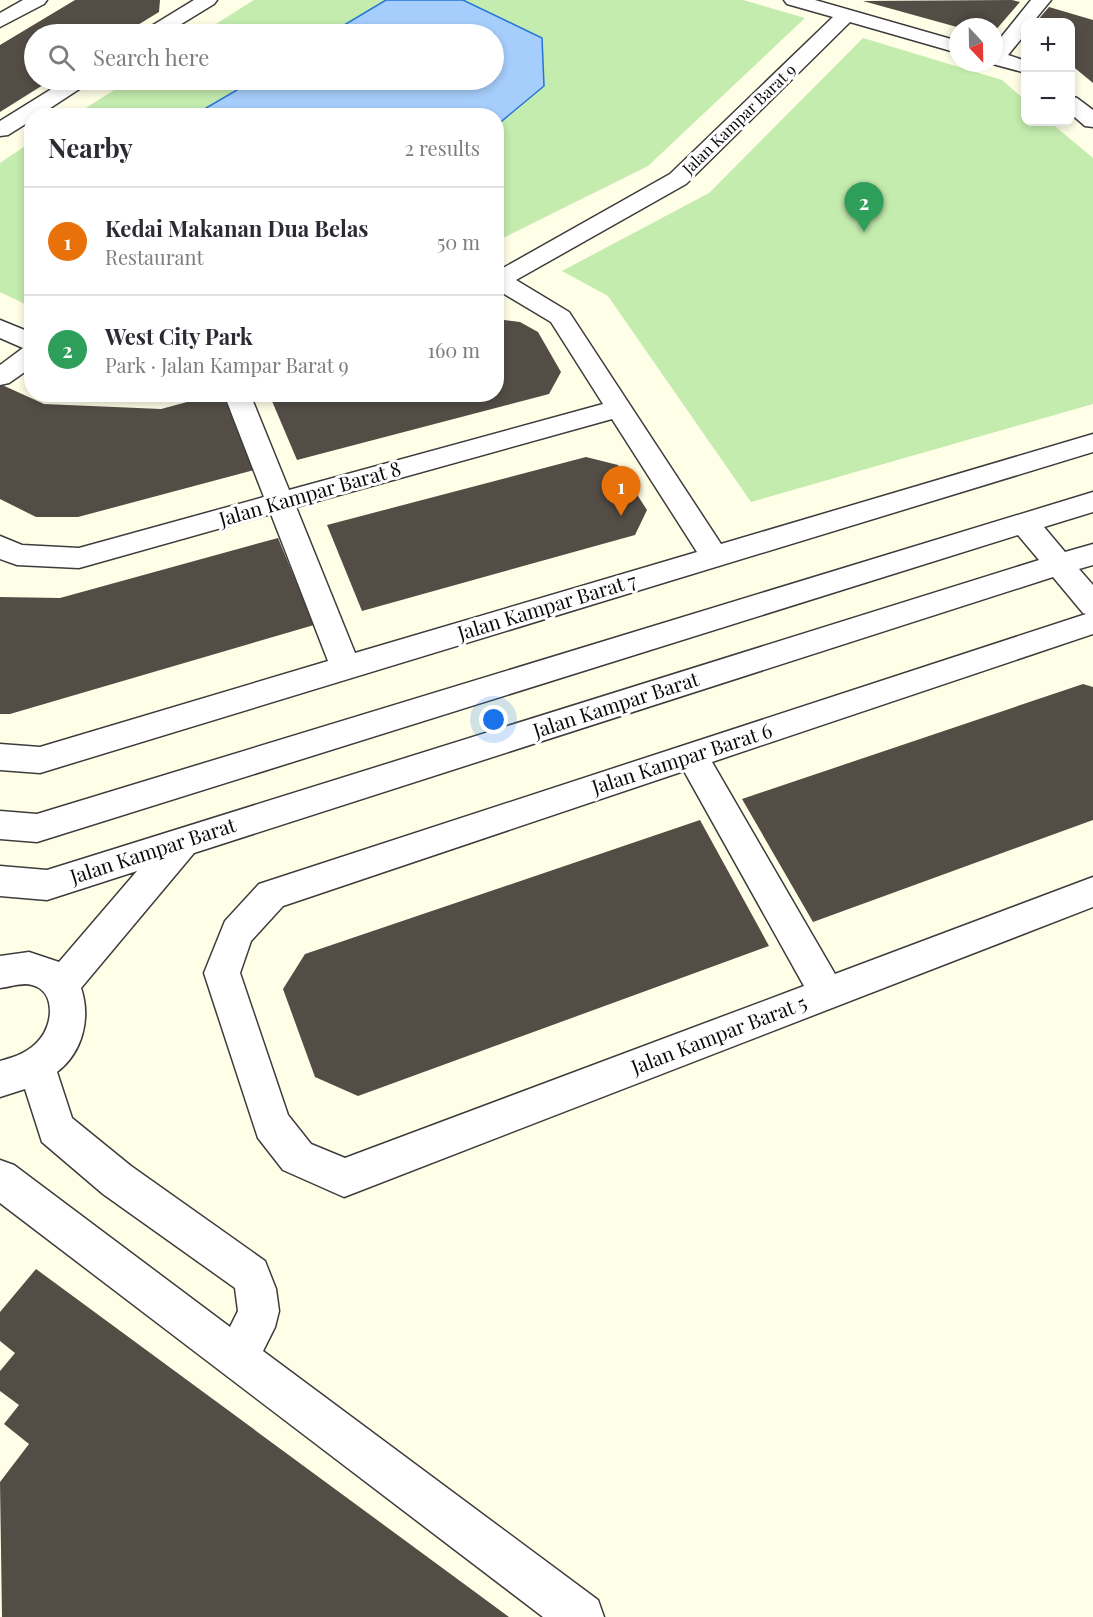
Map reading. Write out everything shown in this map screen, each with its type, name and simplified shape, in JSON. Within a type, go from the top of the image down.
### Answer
[{"type":"street","points":[[0,21],[37,0]]},
{"type":"street","points":[[168,24],[207,0]]},
{"type":"street","points":[[794,0],[949,44]]},
{"type":"street","points":[[1003,47],[1041,0]]},
{"type":"street","name":"Jalan Kampar Barat 9","points":[[504,278],[678,178],[846,15]]},
{"type":"street","points":[[1003,61],[1021,66]]},
{"type":"street","points":[[35,108],[64,90]]},
{"type":"street","points":[[1075,105],[1093,121]]},
{"type":"street","points":[[0,130],[24,115]]},
{"type":"street","points":[[504,284],[560,317],[714,556]]},
{"type":"street","points":[[0,328],[24,339]]},
{"type":"street","points":[[0,377],[24,360]]},
{"type":"street","points":[[240,402],[346,668]]},
{"type":"street","name":"Jalan Kampar Barat 8","points":[[0,546],[17,555],[79,558],[619,408]]},
{"type":"street","name":"Jalan Kampar Barat 7","points":[[0,757],[40,760],[1093,443]]},
{"type":"street","points":[[0,825],[37,828],[1093,502]]},
{"type":"street","points":[[1024,523],[1093,605]]},
{"type":"street","name":"Jalan Kampar Barat","points":[[0,881],[47,885],[1093,554]]},
{"type":"street","name":"Jalan Kampar Barat 6","points":[[344,1178],[297,1157],[272,1125],[222,972],[237,932],[272,895],[1093,623]]},
{"type":"street","points":[[692,756],[827,993]]},
{"type":"street","points":[[62,985],[183,842]]},
{"type":"street","name":"Jalan Kampar Barat 5","points":[[344,1178],[1093,892]]},
{"type":"street","points":[[0,972],[30,968],[48,974],[62,985],[69,1000],[70,1018],[64,1037],[51,1055],[17,1073]]},
{"type":"street","points":[[17,1073],[38,1070],[56,1129],[117,1180],[251,1275],[260,1300],[259,1321],[235,1357]]},
{"type":"street","points":[[0,1179],[581,1617]]},
{"type":"green space","points":[[254,0],[743,0],[805,18],[648,166],[504,238],[504,108],[86,108],[114,90],[504,90],[504,24],[216,24]]},
{"type":"green space","points":[[863,38],[949,64],[949,72],[976,72],[1002,80],[1021,97],[1021,126],[1055,126],[1093,158],[1093,404],[751,502],[608,296],[562,271],[709,193]]},
{"type":"green space","points":[[24,147],[24,304],[0,292],[0,163]]},
{"type":"water","points":[[386,0],[463,0],[542,38],[544,86],[504,119],[504,108],[206,108],[237,90],[504,90],[504,24],[346,24]]},
{"type":"building","points":[[75,0],[160,0],[159,12],[139,24],[35,24]]},
{"type":"building","points":[[1012,0],[1020,2],[1003,22],[1003,18],[949,18],[949,25],[863,1]]},
{"type":"building","points":[[1049,7],[1093,20],[1093,83],[1075,68],[1075,18],[1039,18]]},
{"type":"building","points":[[24,31],[24,90],[35,90],[0,112],[0,45]]},
{"type":"building","points":[[504,320],[520,322],[538,332],[561,372],[549,394],[297,460],[272,402],[504,402]]},
{"type":"building","points":[[0,384],[24,395],[24,402],[44,404],[161,409],[187,402],[230,402],[258,469],[78,517],[36,517],[0,499]]},
{"type":"building","points":[[586,457],[618,465],[647,510],[635,535],[362,611],[327,525]]},
{"type":"building","points":[[278,538],[314,625],[10,714],[0,714],[0,597],[60,598]]},
{"type":"building","points":[[1083,684],[1093,687],[1093,820],[813,922],[742,799]]},
{"type":"building","points":[[700,820],[769,946],[358,1096],[315,1077],[283,989],[305,954]]},
{"type":"building","points":[[36,1269],[509,1617],[2,1617],[0,1482],[29,1444],[4,1424],[19,1405],[0,1391],[0,1371],[15,1353],[0,1341],[0,1312]]},
{"type":"place","name":"West City Park","points":[[864,232]]},
{"type":"place","name":"Kedai Makanan Dua Belas","points":[[621,516]]}]
